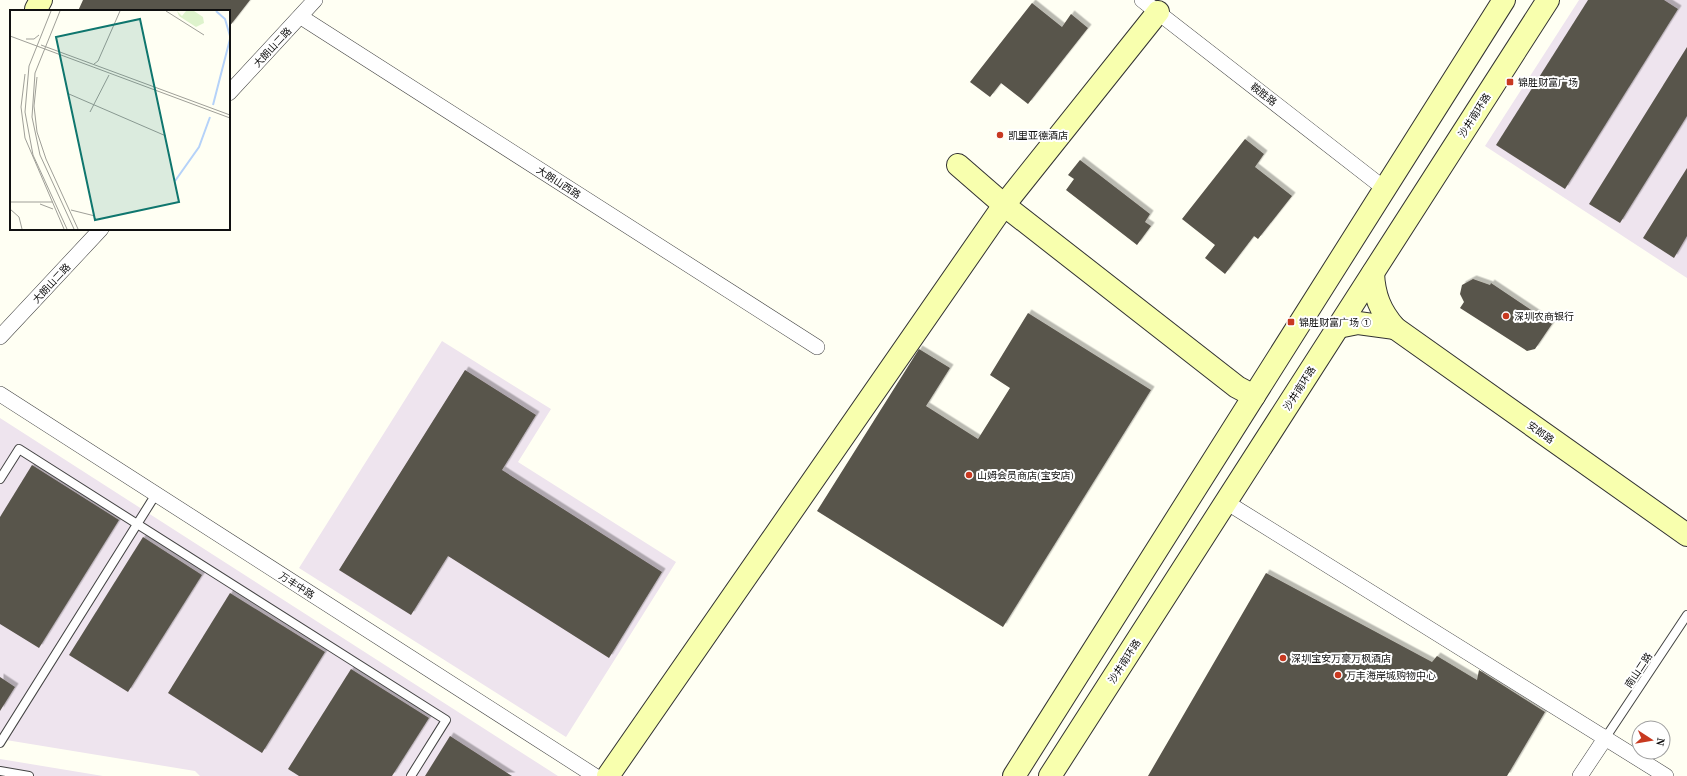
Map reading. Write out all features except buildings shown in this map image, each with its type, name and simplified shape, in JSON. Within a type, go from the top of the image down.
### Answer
[{"type":"main road","points":[[1014,776],[1504,0]]},
{"type":"main road","name":"沙井南环路","points":[[1050,776],[1548,0]]},
{"type":"main road","points":[[608,776],[1004,205],[1150,6]]},
{"type":"main road","points":[[958,164],[1004,205],[1237,387],[1254,396]]},
{"type":"main road","name":"安郎路","points":[[1373,273],[1375,296],[1386,318],[1395,328],[1687,535]]},
{"type":"main road","name":"安郎路","points":[[1338,328],[1347,324],[1363,323],[1395,328]]},
{"type":"street","name":"大朗山二路","points":[[230,92],[301,17],[315,0]]},
{"type":"street","name":"鞍胜路","points":[[1150,6],[1385,189]]},
{"type":"street","name":"大朗山西路","points":[[301,17],[817,347]]},
{"type":"street","name":"大朗山二路","points":[[0,337],[100,230]]},
{"type":"street","name":"万丰中路","points":[[0,394],[595,776]]},
{"type":"street","points":[[1226,502],[1606,737],[1666,776]]},
{"type":"street","points":[[1580,776],[1606,737]]},
{"type":"lane","points":[[0,479],[19,449],[446,720],[411,776]]},
{"type":"lane","points":[[0,743],[156,494]]},
{"type":"lane","name":"南山二路","points":[[1606,737],[1687,614]]},
{"type":"lane","points":[[0,771],[28,776]]},
{"type":"shaded area","points":[[1579,0],[1687,0],[1687,278],[1485,146]]},
{"type":"shaded area","points":[[442,341],[551,409],[518,462],[676,562],[566,737],[299,568]]},
{"type":"shaded area","points":[[0,418],[558,776],[200,776],[195,771],[0,739]]},
{"type":"shaded area","points":[[0,759],[103,776],[0,776]]},
{"type":"place","name":"锦胜财富广场","points":[[1510,82]]},
{"type":"place","name":"凯里亚德酒店","points":[[1000,135]]},
{"type":"place","name":"深圳农商银行","points":[[1506,316]]},
{"type":"place","name":"锦胜财富广场 ①","points":[[1291,322]]},
{"type":"place","name":"山姆会员商店(宝安店)","points":[[969,475]]},
{"type":"place","name":"深圳宝安万豪万枫酒店","points":[[1283,658]]},
{"type":"place","name":"万丰海岸城购物中心","points":[[1338,675]]}]
